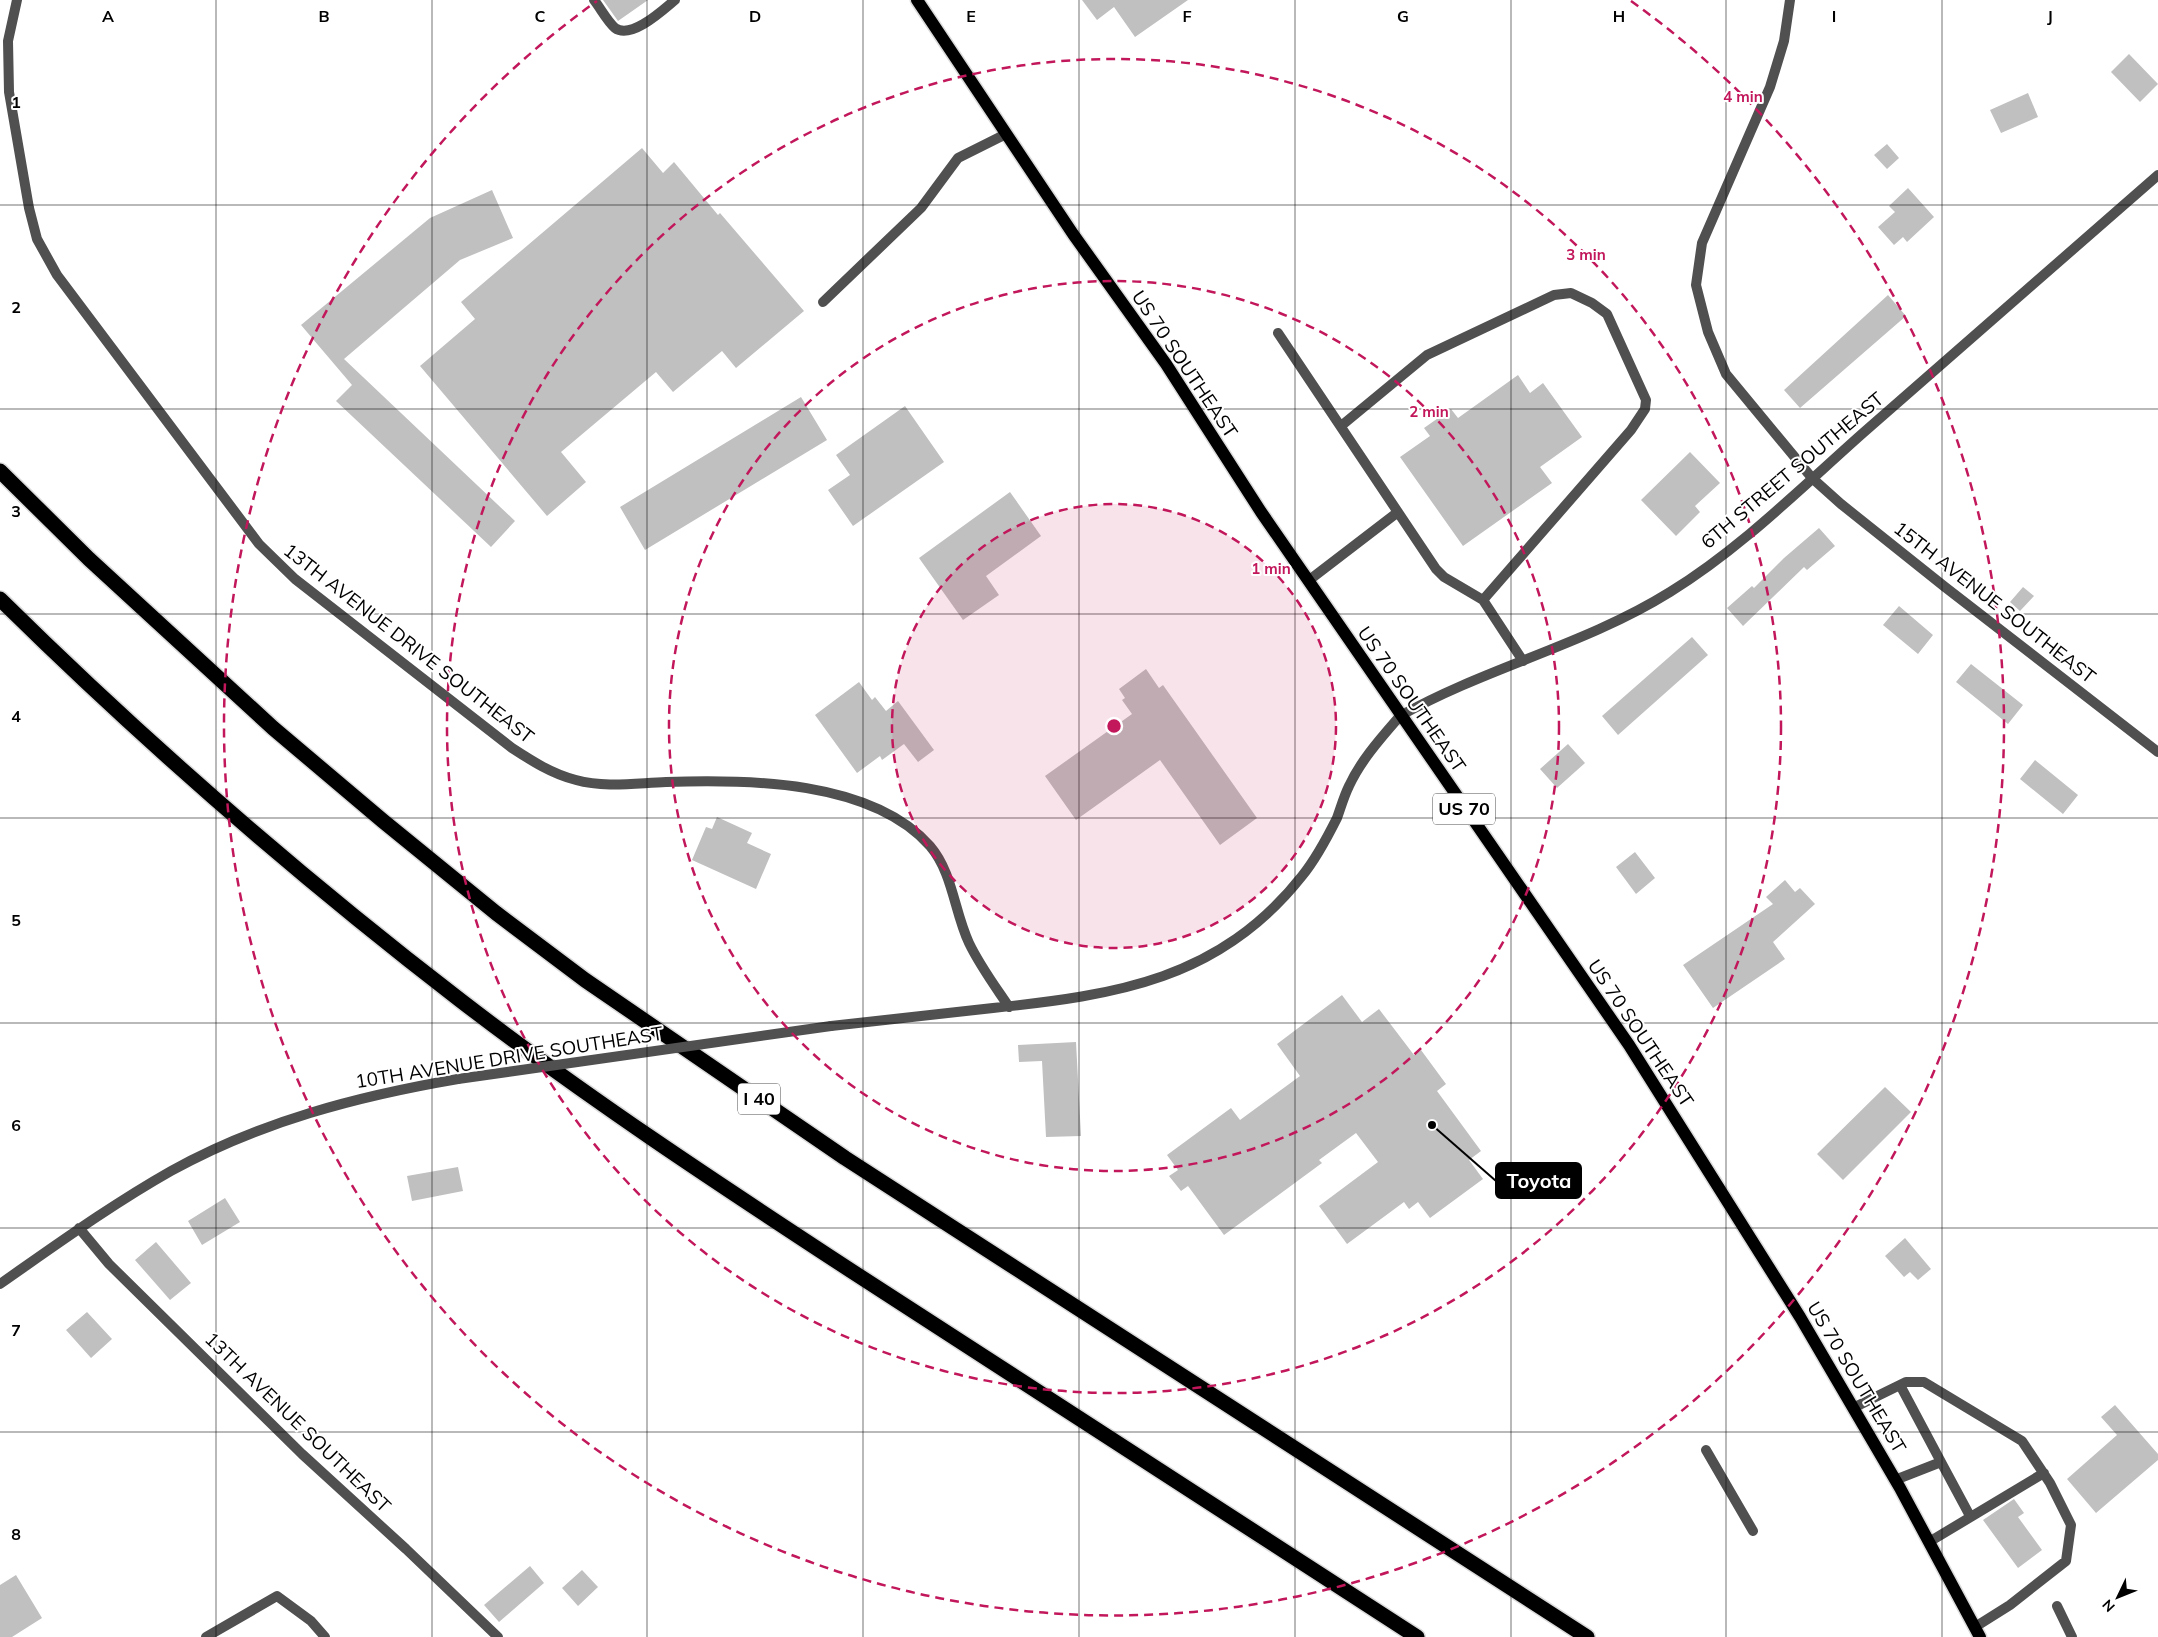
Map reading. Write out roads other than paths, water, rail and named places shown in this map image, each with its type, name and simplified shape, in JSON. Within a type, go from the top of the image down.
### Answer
[{"type":"highway","name":"I 40","points":[[0,471],[89,559],[273,728],[398,834],[496,913],[585,980],[845,1158],[1587,1637]]},
{"type":"highway","points":[[0,599],[50,648],[194,780],[330,897],[462,1002],[598,1101],[896,1301],[1417,1637]]},
{"type":"highway","points":[[0,608],[50,648]]},
{"type":"main road","name":"US 70 SOUTHEAST","points":[[917,0],[1073,234],[1166,364],[1261,512],[1308,581],[1629,1045],[1795,1309],[1895,1480],[1977,1632]]},
{"type":"street","name":"13TH AVENUE DRIVE SOUTHEAST","points":[[17,0],[8,41],[9,92],[28,208],[37,239],[57,275],[233,511],[274,560],[295,579],[512,748],[551,771],[577,780],[606,784],[701,781],[798,787],[842,796],[899,820],[918,834],[940,860],[946,872],[959,918],[969,943],[1009,1007]]},
{"type":"street","points":[[594,0],[614,27],[620,31],[628,31],[646,23],[676,0]]},
{"type":"street","name":"15TH AVENUE SOUTHEAST","points":[[1790,0],[1784,41],[1770,87],[1702,243],[1696,285],[1708,332],[1726,374],[1812,478],[1841,504],[2158,752]]},
{"type":"street","points":[[823,302],[921,208],[958,158],[1006,134]]},
{"type":"street","name":"6TH STREET SOUTHEAST","points":[[1400,716],[1461,685],[1618,621],[1673,590],[1722,554],[1812,478],[2158,175]]},
{"type":"street","points":[[1341,426],[1427,355],[1554,295],[1571,293],[1607,314],[1646,400],[1645,409],[1631,430],[1483,600]]},
{"type":"street","points":[[1278,332],[1436,569],[1444,577],[1483,600],[1523,661]]},
{"type":"street","points":[[1308,581],[1398,512]]},
{"type":"street","name":"10TH AVENUE DRIVE SOUTHEAST","points":[[0,1284],[79,1228],[171,1171],[253,1133],[339,1104],[398,1090],[458,1080],[831,1026],[1088,997],[1150,982],[1196,963],[1248,931],[1276,906],[1303,875],[1322,847],[1337,817],[1349,786],[1362,763],[1377,741],[1400,716]]},
{"type":"street","name":"13TH AVENUE SOUTHEAST","points":[[79,1228],[109,1264],[302,1454],[406,1549],[498,1637]]},
{"type":"street","points":[[1853,1408],[1906,1382],[1924,1382],[2022,1441],[2044,1473],[2071,1525],[2066,1561],[1977,1632]]},
{"type":"street","points":[[1900,1385],[1970,1516]]},
{"type":"street","points":[[1706,1450],[1753,1531]]},
{"type":"street","points":[[1895,1480],[1941,1462]]},
{"type":"street","points":[[1929,1542],[2044,1473]]},
{"type":"street","points":[[206,1637],[276,1596],[311,1621],[325,1637]]},
{"type":"street","points":[[2057,1606],[2072,1637]]},
{"type":"place","name":"Toyota","points":[[1432,1125]]}]
